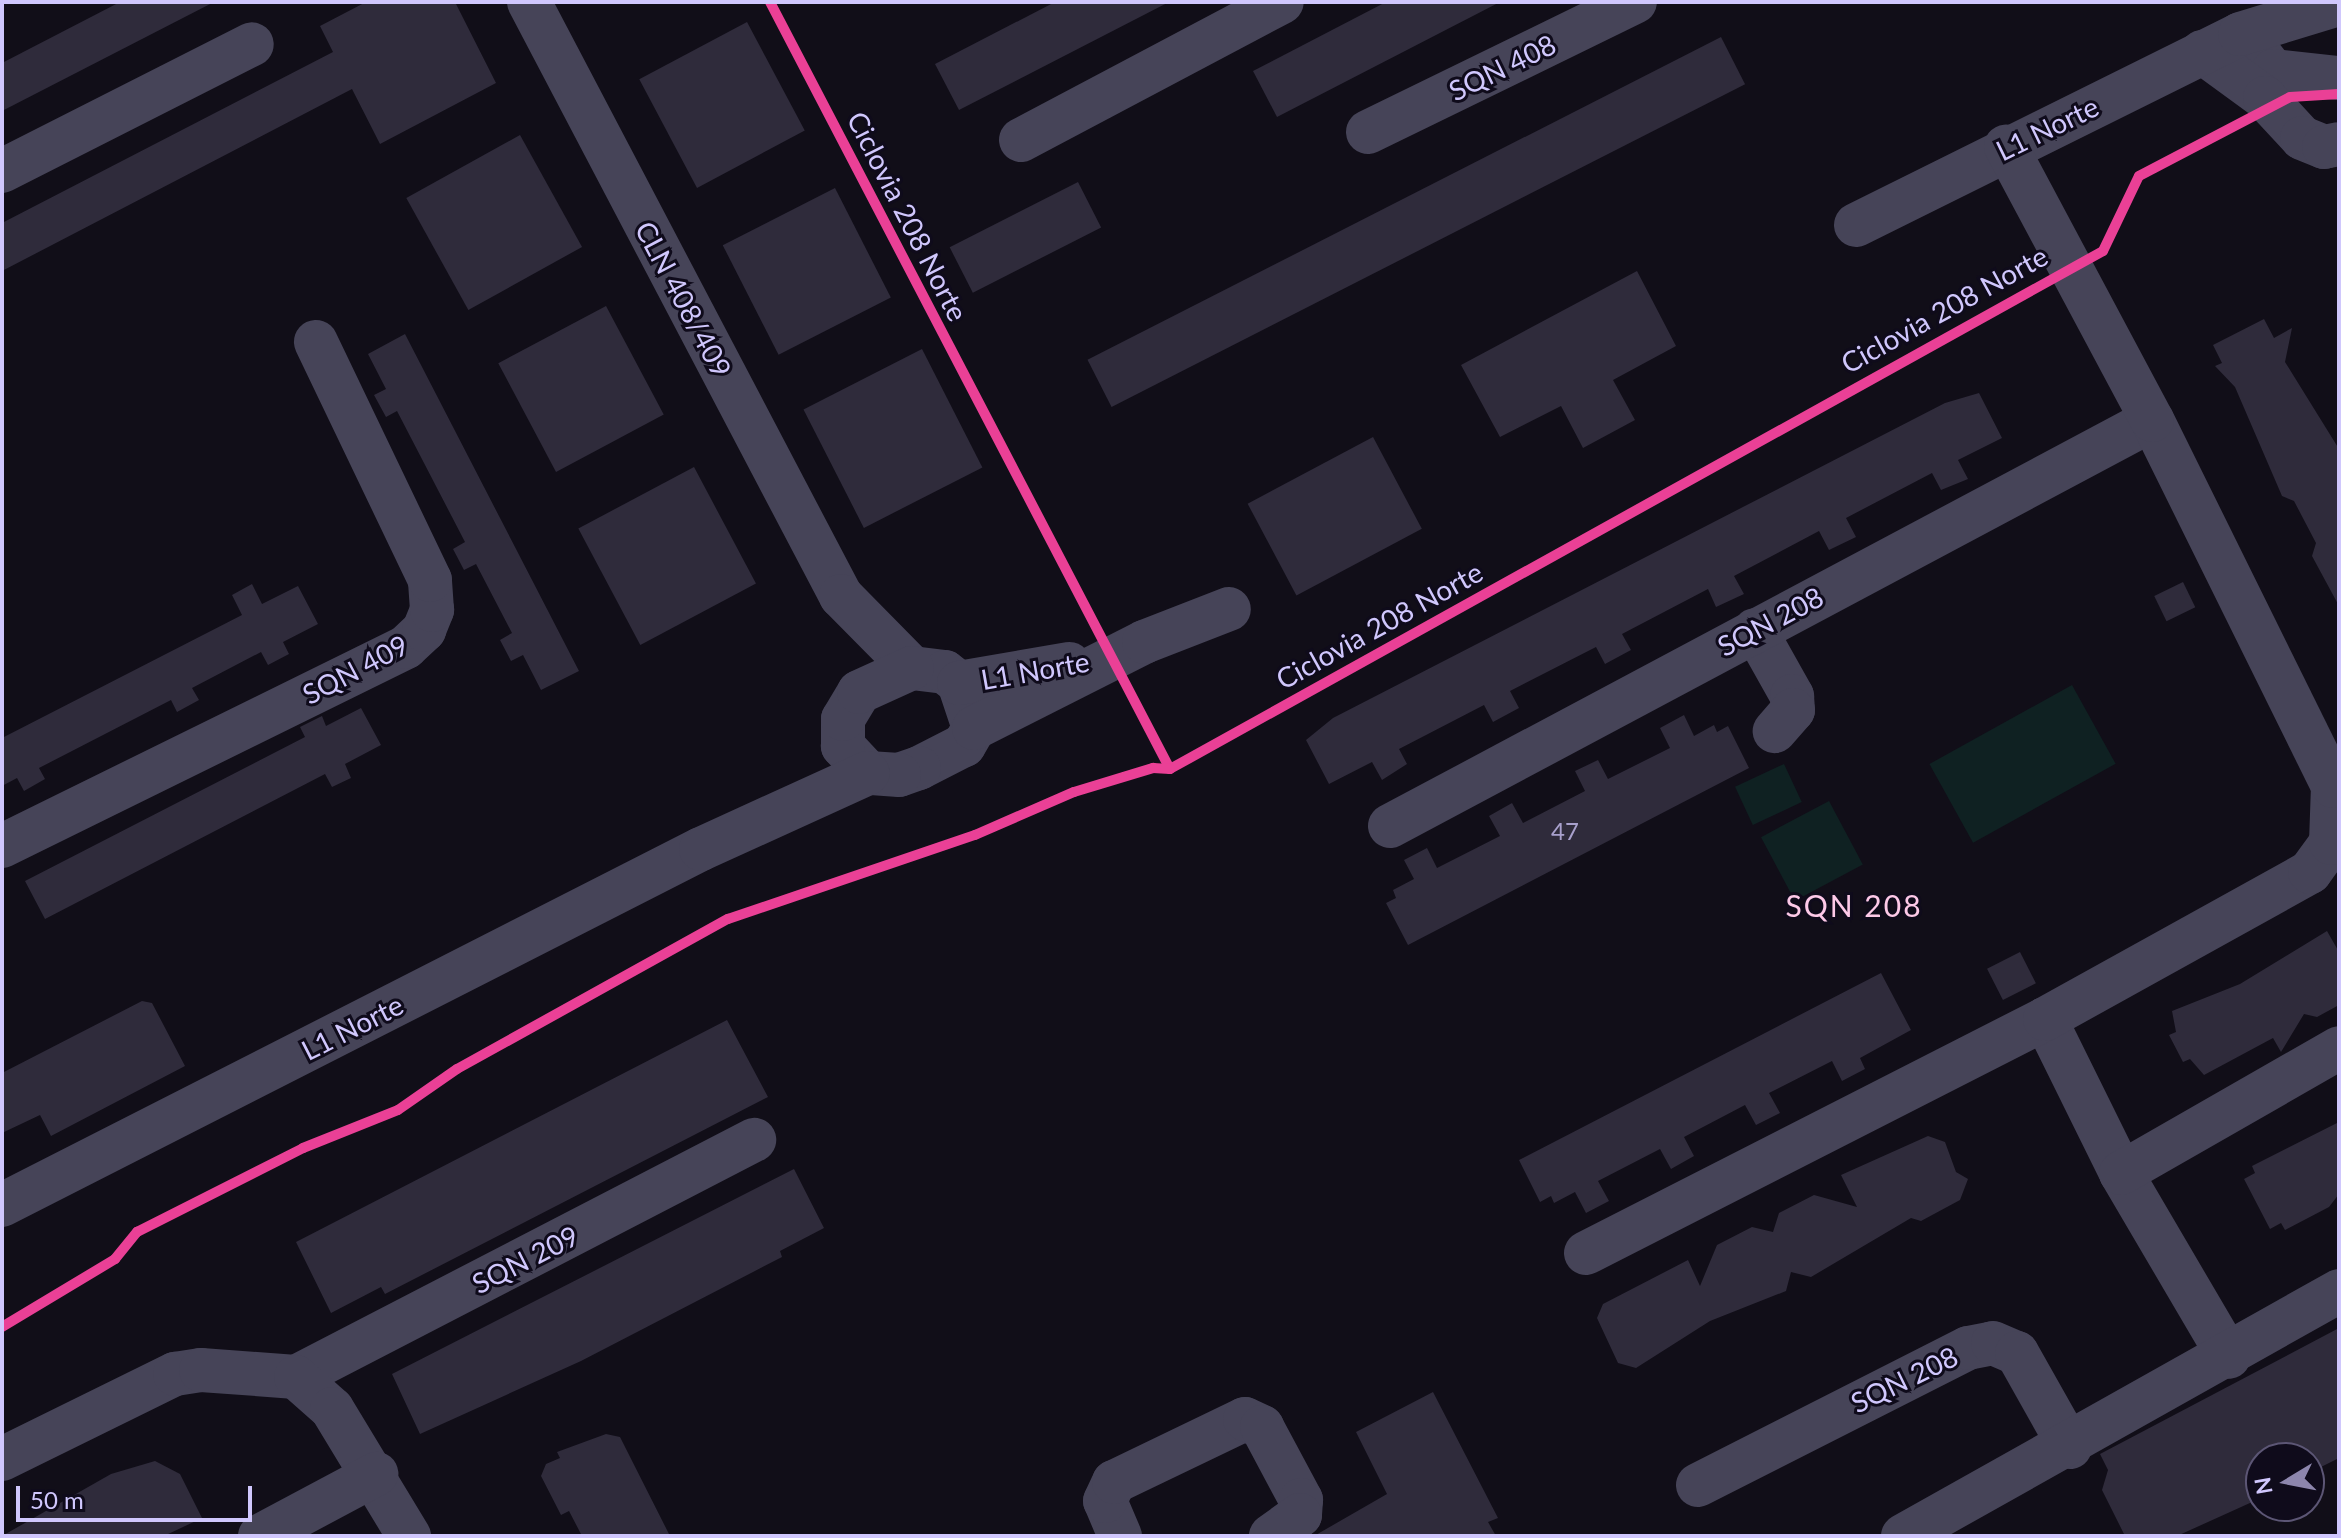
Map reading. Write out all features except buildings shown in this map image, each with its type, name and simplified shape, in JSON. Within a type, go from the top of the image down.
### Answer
[{"type":"street","name":"CLN 408/409","points":[[529,2],[841,596],[912,668]]},
{"type":"street","points":[[1021,140],[1282,2]]},
{"type":"street","name":"SQN 408","points":[[1368,132],[1635,2]]},
{"type":"street","name":"L1 Norte","points":[[1856,225],[2241,30],[2339,4]]},
{"type":"street","points":[[2241,30],[2273,71],[2339,78]]},
{"type":"street","points":[[2241,30],[2265,98],[2302,138],[2324,147],[2339,144]]},
{"type":"street","points":[[2,171],[252,44]]},
{"type":"street","points":[[1586,1253],[2045,1019],[2310,872],[2334,831],[2333,786],[2152,420],[2006,147]]},
{"type":"street","name":"SQN 409","points":[[2,846],[406,647],[424,630],[432,610],[430,580],[316,342]]},
{"type":"street","name":"SQN 208","points":[[1390,826],[2152,420]]},
{"type":"street","name":"CLN 408/409","points":[[841,596],[859,692]]},
{"type":"street","name":"L1 Norte","points":[[974,728],[1111,657],[1229,609]]},
{"type":"street","points":[[1755,630],[1792,696],[1793,710],[1775,731]]},
{"type":"street","name":"L1 Norte","points":[[959,683],[1111,657]]},
{"type":"street","points":[[912,668],[945,672],[959,683],[974,728],[964,745],[899,775],[855,759],[843,719],[859,692],[912,668]]},
{"type":"street","name":"L1 Norte","points":[[2,1205],[701,849],[855,759]]},
{"type":"street","points":[[2045,1019],[2121,1173],[2229,1357]]},
{"type":"street","points":[[2121,1173],[2339,1048]]},
{"type":"street","name":"SQN 209","points":[[296,1377],[754,1140]]},
{"type":"street","points":[[1903,1536],[2070,1447],[2339,1291]]},
{"type":"street","name":"SQN 208","points":[[1698,1485],[1968,1348],[1993,1343],[2017,1353],[2070,1447]]},
{"type":"street","points":[[2,1459],[175,1374],[201,1370],[296,1377],[332,1409],[376,1474],[409,1536]]},
{"type":"street","points":[[1120,1536],[1105,1501],[1114,1482],[1245,1419],[1262,1427],[1301,1500],[1300,1515],[1271,1536]]},
{"type":"street","points":[[260,1536],[376,1474]]},
{"type":"shaded area","points":[[2072,685],[2116,764],[1973,843],[1929,764]]},
{"type":"shaded area","points":[[1784,764],[1802,802],[1753,825],[1735,787]]},
{"type":"shaded area","points":[[1829,801],[1863,865],[1795,901],[1761,837]]},
{"type":"cycle path","name":"Ciclovia 208 Norte","points":[[770,2],[1170,769],[2103,251],[2139,176],[2290,97],[2339,94]]},
{"type":"cycle path","points":[[2,1327],[115,1259],[137,1232],[303,1148],[398,1110],[457,1069],[728,919],[975,835],[1074,792],[1153,768],[1170,769]]},
{"type":"district","name":"SQN 208","points":[[1854,905]]}]
